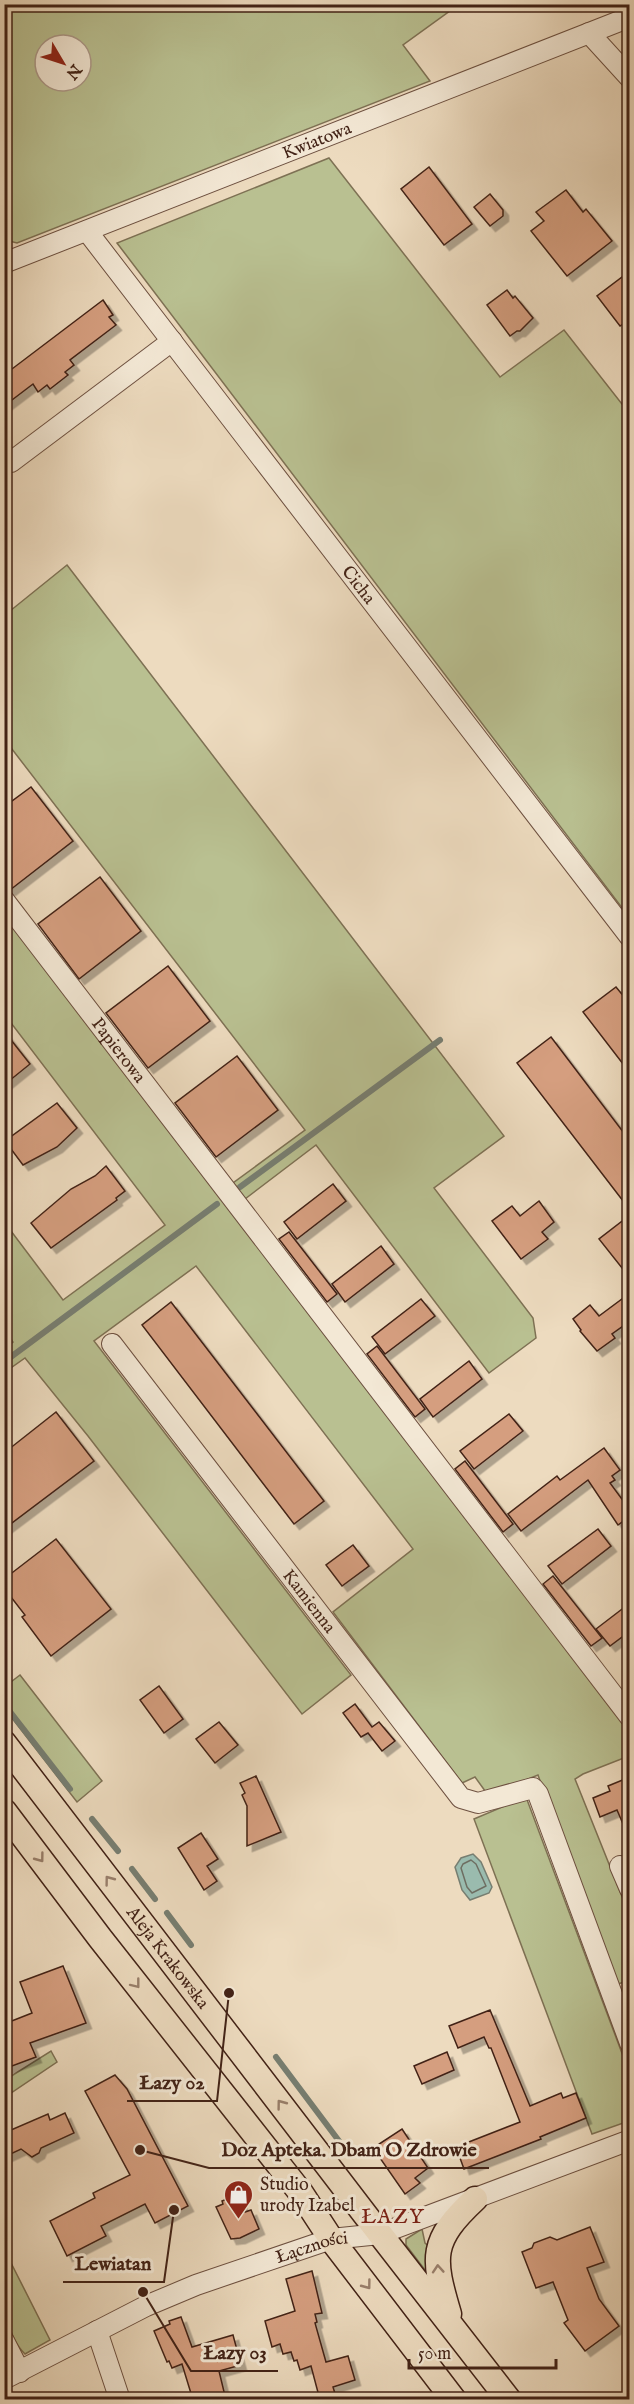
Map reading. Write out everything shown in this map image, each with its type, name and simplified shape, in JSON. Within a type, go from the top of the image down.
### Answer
[{"type":"main road","name":"Aleja Krakowska","points":[[4,1743],[509,2400]]},
{"type":"main road","points":[[4,1811],[301,2193],[331,2239],[454,2400]]},
{"type":"main road","points":[[452,2325],[437,2269],[438,2251],[445,2231],[452,2221],[475,2199]]},
{"type":"street","name":"Kwiatowa","points":[[4,263],[630,16]]},
{"type":"street","points":[[589,33],[630,78]]},
{"type":"street","name":"Cicha","points":[[87,231],[630,937]]},
{"type":"street","points":[[11,462],[172,341]]},
{"type":"street","name":"Papierowa","points":[[4,900],[630,1717]]},
{"type":"street","name":"Kamienna","points":[[112,1344],[461,1798],[478,1803],[533,1788],[543,1805],[630,2043]]},
{"type":"street","points":[[620,1866],[630,1889]]},
{"type":"street","name":"Łączności","points":[[12,2376],[146,2306],[196,2285],[331,2239],[380,2235],[630,2140]]},
{"type":"street","points":[[97,2331],[120,2400]]},
{"type":"street","points":[[4,2340],[12,2376]]},
{"type":"green space","points":[[5,4],[458,4],[403,45],[430,81],[17,243],[5,240]]},
{"type":"green space","points":[[329,158],[500,377],[564,330],[629,413],[629,917],[117,243]]},
{"type":"green space","points":[[67,565],[504,1136],[434,1188],[533,1318],[536,1338],[489,1373],[316,1145],[245,1199],[233,1183],[305,1130],[5,740],[5,615]]},
{"type":"green space","points":[[5,915],[629,1729],[629,1756],[575,1779],[629,1914],[629,1980],[613,1986],[538,1775],[488,1795],[475,1777],[462,1783],[333,1612],[413,1549],[196,1266],[94,1341],[351,1675],[302,1714],[88,1436],[25,1358],[5,1372],[5,1349],[13,1342],[5,1330],[5,1223],[63,1300],[165,1225],[5,1015]]},
{"type":"green space","points":[[20,1675],[102,1781],[77,1802],[5,1709],[5,1682],[7,1685]]},
{"type":"green space","points":[[526,1797],[629,2072],[629,2121],[592,2134],[474,1819]]},
{"type":"green space","points":[[51,2051],[57,2062],[5,2097],[5,2080]]},
{"type":"green space","points":[[422,2229],[425,2243],[431,2248],[430,2271],[425,2270],[406,2245],[406,2239]]},
{"type":"green space","points":[[4,2249],[50,2340],[25,2354],[11,2332],[8,2319],[4,2291]]},
{"type":"water","points":[[473,1854],[481,1862],[492,1887],[489,1893],[470,1900],[462,1890],[455,1867],[461,1858]]},
{"type":"building","points":[[429,167],[472,224],[444,245],[401,189]]},
{"type":"building","points":[[566,190],[583,212],[586,209],[612,241],[567,276],[531,231],[544,221],[536,212]]},
{"type":"building","points":[[490,194],[503,210],[503,216],[490,226],[474,207]]},
{"type":"building","points":[[630,271],[630,319],[620,326],[597,296]]},
{"type":"building","points":[[507,290],[533,318],[520,331],[510,336],[487,305]]},
{"type":"building","points":[[103,300],[113,315],[109,317],[116,325],[70,360],[74,365],[65,372],[68,375],[50,389],[47,385],[38,392],[33,384],[4,406],[4,375]]},
{"type":"building","points":[[31,787],[73,841],[10,890],[4,888],[4,807]]},
{"type":"building","points":[[100,877],[141,931],[79,979],[38,924]]},
{"type":"building","points":[[168,966],[210,1021],[148,1068],[106,1013]]},
{"type":"building","points":[[616,987],[630,1004],[630,1073],[583,1012]]},
{"type":"building","points":[[4,1031],[30,1064],[4,1085]]},
{"type":"building","points":[[551,1037],[630,1141],[630,1210],[517,1063]]},
{"type":"building","points":[[237,1056],[278,1110],[216,1157],[175,1103]]},
{"type":"building","points":[[57,1103],[77,1128],[57,1147],[23,1165],[5,1141]]},
{"type":"building","points":[[106,1166],[125,1191],[116,1198],[117,1200],[51,1248],[31,1223],[71,1189],[95,1176]]},
{"type":"building","points":[[333,1184],[346,1201],[297,1239],[284,1222]]},
{"type":"building","points":[[539,1201],[554,1222],[542,1232],[548,1239],[521,1259],[492,1221],[512,1206],[520,1216]]},
{"type":"building","points":[[630,1215],[630,1278],[599,1239]]},
{"type":"building","points":[[289,1232],[337,1294],[327,1302],[279,1239]]},
{"type":"building","points":[[381,1246],[394,1264],[345,1302],[332,1284]]},
{"type":"building","points":[[630,1293],[630,1321],[612,1334],[615,1338],[597,1351],[573,1319],[590,1305],[599,1316]]},
{"type":"building","points":[[421,1299],[435,1316],[385,1354],[372,1337]]},
{"type":"building","points":[[171,1302],[324,1501],[294,1524],[142,1325]]},
{"type":"building","points":[[377,1346],[425,1409],[415,1417],[367,1354]]},
{"type":"building","points":[[469,1361],[482,1379],[433,1417],[420,1399]]},
{"type":"building","points":[[56,1412],[94,1461],[4,1529],[4,1453]]},
{"type":"building","points":[[509,1414],[523,1431],[474,1469],[460,1451]]},
{"type":"building","points":[[604,1448],[620,1470],[612,1476],[615,1480],[610,1483],[630,1510],[630,1516],[618,1525],[588,1480],[521,1531],[508,1514],[557,1476],[560,1480]]},
{"type":"building","points":[[465,1461],[513,1524],[503,1532],[455,1469]]},
{"type":"building","points":[[598,1529],[611,1546],[562,1584],[548,1566]]},
{"type":"building","points":[[56,1539],[111,1609],[51,1656],[22,1617],[25,1615],[4,1588],[4,1579]]},
{"type":"building","points":[[353,1545],[369,1566],[342,1586],[326,1565]]},
{"type":"building","points":[[553,1576],[602,1638],[591,1646],[543,1584]]},
{"type":"building","points":[[630,1603],[630,1631],[610,1646],[596,1629]]},
{"type":"building","points":[[159,1686],[183,1719],[164,1733],[140,1700]]},
{"type":"building","points":[[355,1704],[372,1727],[379,1722],[395,1741],[382,1751],[368,1733],[361,1737],[343,1713]]},
{"type":"building","points":[[219,1722],[238,1745],[215,1763],[196,1739]]},
{"type":"building","points":[[256,1776],[281,1832],[247,1846],[247,1806],[242,1795],[245,1793],[240,1783]]},
{"type":"building","points":[[625,1779],[630,1791],[629,1838],[617,1810],[600,1817],[593,1798],[610,1791],[608,1786]]},
{"type":"building","points":[[201,1833],[218,1859],[207,1866],[217,1881],[204,1890],[178,1848]]},
{"type":"building","points":[[63,1966],[86,2023],[30,2043],[36,2057],[4,2069],[4,2024],[32,2013],[20,1982]]},
{"type":"building","points":[[490,2010],[530,2106],[561,2093],[563,2098],[576,2093],[586,2118],[540,2137],[541,2139],[464,2169],[456,2147],[520,2122],[491,2048],[484,2037],[458,2048],[449,2026]]},
{"type":"building","points":[[447,2052],[454,2070],[422,2084],[414,2066]]},
{"type":"building","points":[[115,2075],[127,2089],[188,2206],[155,2223],[145,2204],[101,2226],[106,2236],[67,2256],[50,2221],[95,2198],[93,2193],[130,2175],[85,2091]]},
{"type":"building","points":[[65,2113],[74,2133],[41,2148],[39,2153],[32,2157],[21,2149],[4,2157],[4,2133],[48,2114],[50,2120]]},
{"type":"building","points":[[402,2129],[428,2168],[415,2178],[420,2183],[405,2194],[373,2148]]},
{"type":"building","points":[[238,2195],[245,2212],[251,2210],[259,2229],[240,2238],[231,2239],[216,2207],[223,2204],[222,2201]]},
{"type":"building","points":[[590,2227],[604,2262],[587,2268],[599,2299],[619,2326],[585,2351],[564,2323],[568,2320],[553,2282],[536,2288],[522,2252],[532,2248],[534,2243],[550,2237],[557,2240]]},
{"type":"building","points":[[312,2271],[322,2313],[315,2314],[317,2322],[315,2323],[326,2362],[348,2356],[355,2380],[333,2387],[337,2400],[320,2400],[311,2366],[300,2370],[291,2352],[283,2354],[280,2344],[272,2347],[265,2321],[295,2311],[286,2279]]},
{"type":"building","points":[[181,2317],[192,2347],[233,2335],[241,2365],[219,2371],[226,2400],[193,2400],[182,2364],[172,2368],[169,2361],[167,2362],[154,2331],[170,2324],[169,2321]]},
{"type":"waterway","points":[[240,1187],[440,1040]]},
{"type":"waterway","points":[[4,1362],[217,1204]]},
{"type":"waterway","points":[[4,1704],[70,1789]]},
{"type":"waterway","points":[[92,1819],[118,1851]]},
{"type":"waterway","points":[[132,1869],[155,1899]]},
{"type":"waterway","points":[[167,1913],[191,1945]]},
{"type":"waterway","points":[[276,2057],[345,2149]]},
{"type":"place","name":"Łazy 02","points":[[229,1993]]},
{"type":"place","name":"Doz Apteka. Dbam O Zdrowie","points":[[140,2150]]},
{"type":"place","name":"Lewiatan","points":[[174,2210]]},
{"type":"place","name":"Studio urody Izabel","points":[[239,2220]]},
{"type":"place","name":"Łazy 03","points":[[143,2292]]},
{"type":"district","name":"ŁAZY","points":[[393,2216]]}]
